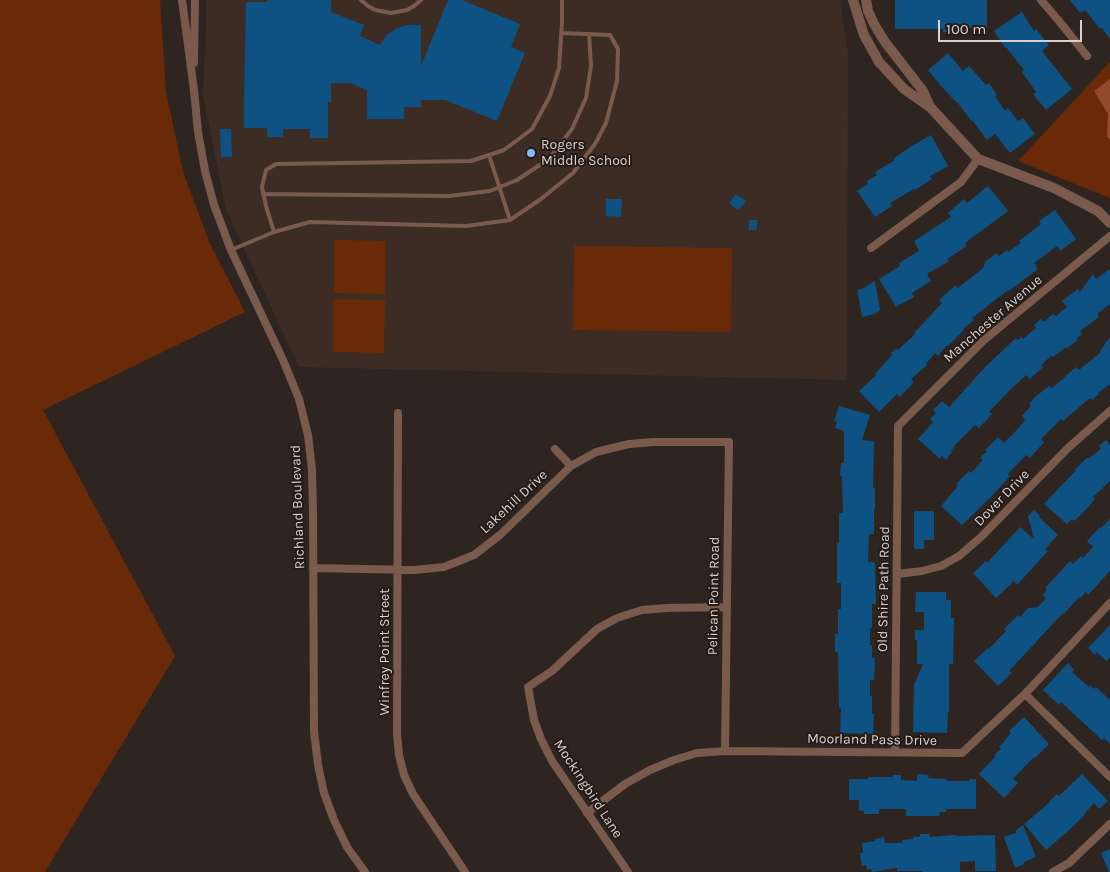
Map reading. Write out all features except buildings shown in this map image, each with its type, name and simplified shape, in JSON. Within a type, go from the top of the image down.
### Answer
[{"type":"street","name":"Richland Boulevard","points":[[182,0],[198,132],[205,171],[216,212],[231,250],[284,360],[299,399],[308,435],[312,470],[314,731],[318,765],[324,793],[334,820],[347,847],[365,872]]},
{"type":"street","name":"Richland Boulevard","points":[[194,90],[195,0]]},
{"type":"street","points":[[853,0],[864,35],[880,62],[904,88],[931,108],[978,159],[1054,188],[1098,211],[1110,223]]},
{"type":"street","points":[[866,0],[868,11],[874,24],[885,42],[923,91],[931,108]]},
{"type":"street","points":[[1042,0],[1087,56]]},
{"type":"street","points":[[870,248],[961,182],[978,159]]},
{"type":"street","name":"Manchester Avenue","points":[[898,426],[983,341],[1110,236]]},
{"type":"street","name":"Dover Drive","points":[[897,574],[942,566],[959,556],[981,537],[1068,448],[1110,411]]},
{"type":"street","name":"Winfrey Point Street","points":[[398,413],[397,734],[399,754],[404,775],[414,794],[465,872]]},
{"type":"street","name":"Old Shire Path Road","points":[[895,752],[898,426]]},
{"type":"street","name":"Lakehill Drive","points":[[313,568],[414,570],[444,566],[474,555],[500,535],[572,466],[596,452],[628,444],[654,442],[729,442]]},
{"type":"street","name":"Pelican Point Road","points":[[724,751],[729,442]]},
{"type":"street","points":[[554,449],[572,466]]},
{"type":"street","name":"Moorland Pass Drive","points":[[587,813],[625,784],[650,770],[697,753],[724,751],[962,753],[1025,694],[1110,602]]},
{"type":"street","name":"Mockingbird Lane","points":[[628,872],[552,762],[534,720],[528,687],[552,671],[597,629],[616,618],[642,610],[727,607]]},
{"type":"street","points":[[1025,694],[1110,777]]},
{"type":"street","points":[[1053,872],[1069,863],[1110,824]]},
{"type":"lane","points":[[361,0],[375,10],[391,13],[407,10],[421,0]]},
{"type":"lane","points":[[274,232],[262,187],[266,170],[276,164],[471,160],[504,150],[532,129],[550,96],[558,68],[562,0]]},
{"type":"lane","points":[[231,250],[274,232],[310,222],[466,226],[510,220],[573,173],[595,144],[606,123],[617,80],[618,49],[610,35],[561,33]]},
{"type":"lane","points":[[263,194],[449,196],[490,191],[517,180],[549,159],[572,129],[586,98],[591,66],[589,34]]},
{"type":"lane","points":[[489,155],[510,220]]},
{"type":"shaded area","points":[[0,0],[160,0],[166,92],[183,172],[210,244],[245,312],[43,410],[175,656],[45,872],[0,872]]},
{"type":"shaded area","name":"Rogers Middle School","points":[[207,0],[840,0],[848,54],[847,380],[299,367],[226,210],[203,96]]},
{"type":"shaded area","points":[[1110,62],[1110,198],[1018,161]]},
{"type":"shaded area","points":[[1110,79],[1110,140],[1107,136],[1108,114],[1094,91]]},
{"type":"shaded area","points":[[334,240],[386,241],[385,294],[334,293]]},
{"type":"shaded area","points":[[574,246],[732,248],[731,332],[573,330]]},
{"type":"shaded area","points":[[333,299],[385,300],[384,353],[333,352]]},
{"type":"place","name":"Rogers Middle School","points":[[531,153]]}]
